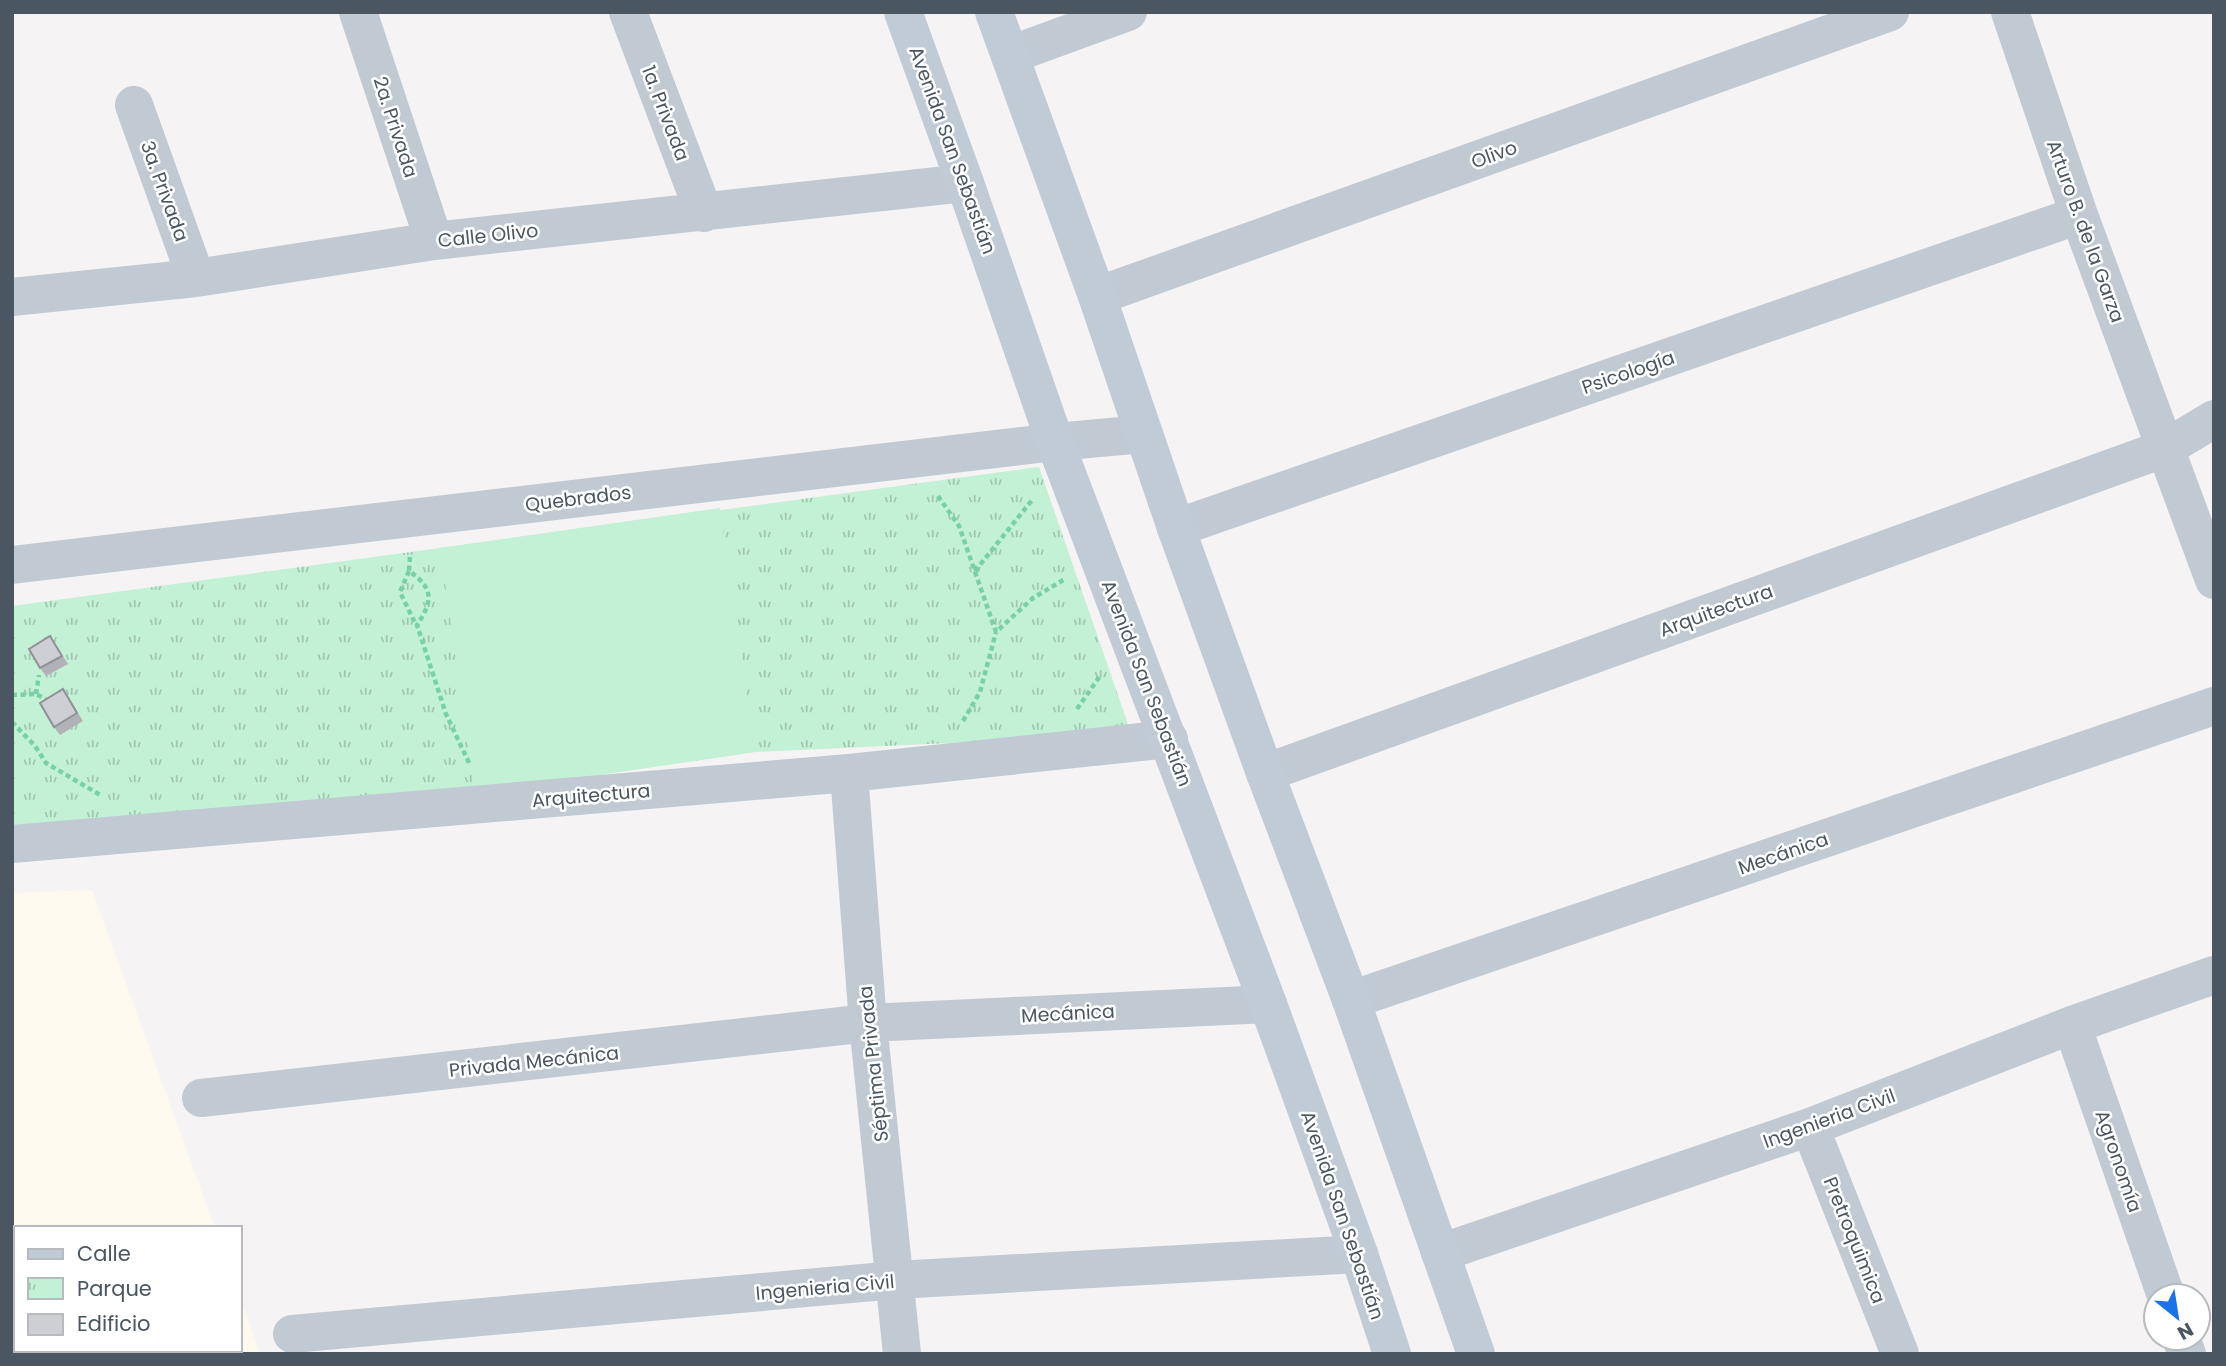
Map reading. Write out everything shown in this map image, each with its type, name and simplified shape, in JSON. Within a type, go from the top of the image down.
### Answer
[{"type":"main road","name":"Avenida San Sebastián","points":[[903,12],[1055,442],[1268,1004],[1359,1254],[1392,1354]]},
{"type":"main road","points":[[994,12],[1097,296],[1176,528],[1351,1000],[1476,1354]]},
{"type":"street","name":"2a. Privada","points":[[358,12],[435,241]]},
{"type":"street","name":"1a. Privada","points":[[628,12],[704,213]]},
{"type":"street","points":[[1010,55],[1128,12]]},
{"type":"street","name":"Olivo","points":[[1097,296],[1890,12]]},
{"type":"street","name":"Arturo B. de la Garza","points":[[2010,12],[2079,215],[2214,580]]},
{"type":"street","name":"3a. Privada","points":[[134,105],[196,278]]},
{"type":"street","name":"Calle Olivo","points":[[12,297],[196,278],[435,241],[965,183]]},
{"type":"street","name":"Psicología","points":[[1176,528],[2079,215]]},
{"type":"street","points":[[2166,448],[2214,419]]},
{"type":"street","name":"Quebrados","points":[[12,565],[1055,442],[1144,434]]},
{"type":"street","name":"Arquitectura","points":[[1265,773],[2166,448]]},
{"type":"street","name":"Mecánica","points":[[1351,1000],[2214,706]]},
{"type":"street","name":"Arquitectura","points":[[12,844],[849,773],[1169,739]]},
{"type":"street","name":"Séptima Privada","points":[[849,773],[868,1023],[902,1354]]},
{"type":"street","name":"Ingenieria Civil","points":[[1440,1253],[1810,1127],[2072,1025],[2214,975]]},
{"type":"street","name":"Mecánica","points":[[868,1023],[1268,1004]]},
{"type":"street","name":"Privada Mecánica","points":[[201,1098],[868,1023]]},
{"type":"street","name":"Agronomía","points":[[2072,1025],[2161,1282]]},
{"type":"street","name":"Pretroquimica","points":[[1810,1127],[1900,1354]]},
{"type":"street","name":"Ingenieria Civil","points":[[292,1334],[896,1280],[1359,1254]]},
{"type":"path","points":[[937,494],[960,526],[996,632]]},
{"type":"path","points":[[974,572],[1037,494]]},
{"type":"path","points":[[410,552],[410,570],[400,592],[417,625],[446,714],[469,760],[471,771]]},
{"type":"path","points":[[410,570],[424,581],[429,593],[426,612],[417,625]]},
{"type":"path","points":[[962,723],[980,692],[996,632],[1033,598],[1075,573]]},
{"type":"path","points":[[36,694],[39,675]]},
{"type":"path","points":[[1075,711],[1101,675]]},
{"type":"path","points":[[12,695],[36,694],[51,703]]},
{"type":"path","points":[[12,722],[35,746],[46,763],[110,801]]},
{"type":"shaded area","points":[[92,890],[214,1226],[14,1226],[12,1258],[12,893]]},
{"type":"shaded area","points":[[242,1303],[260,1354],[122,1352],[242,1352]]},
{"type":"green space","points":[[1039,467],[1129,727],[950,743],[755,752],[475,793],[12,825],[12,606]]},
{"type":"green space","points":[[720,508],[755,752],[475,793],[440,548]]},
{"type":"building","points":[[50,636],[62,656],[40,668],[29,649]]},
{"type":"building","points":[[63,689],[77,713],[54,727],[40,703]]}]
